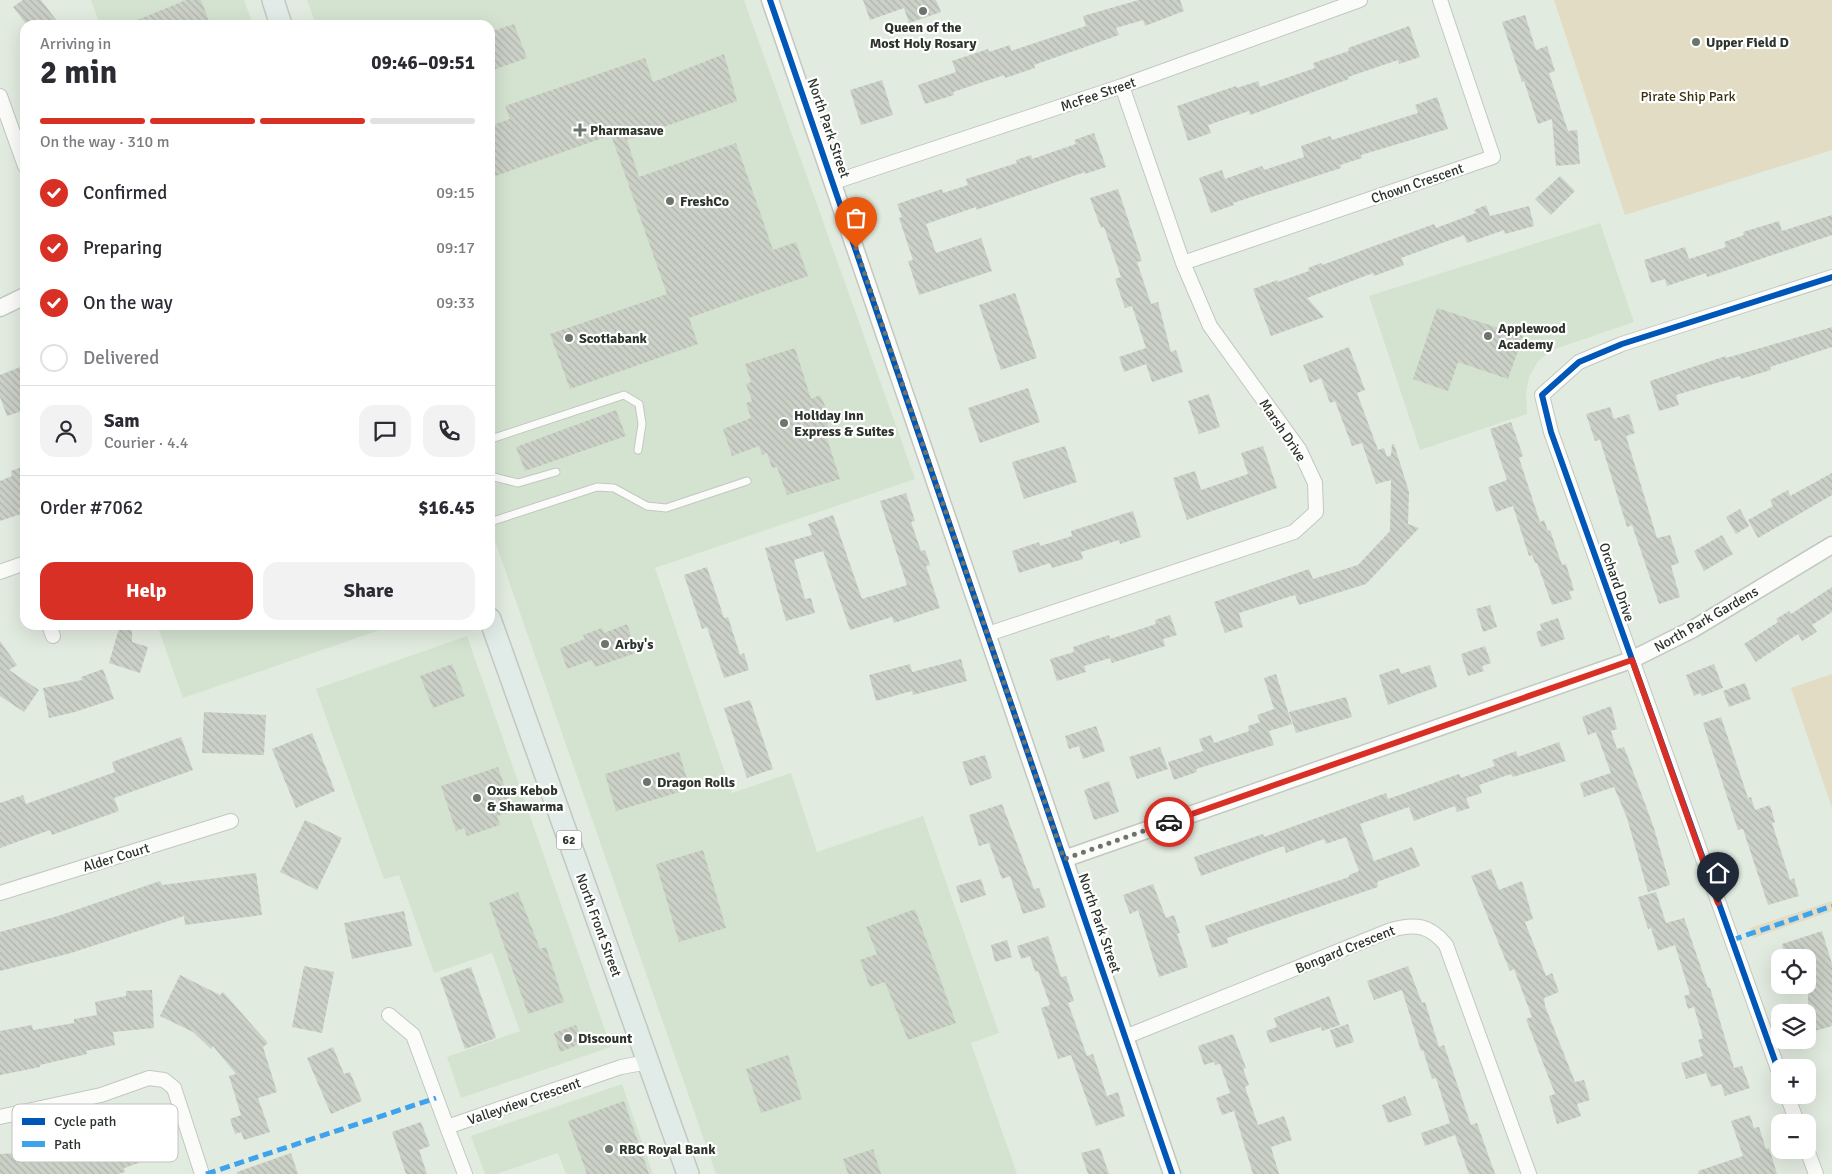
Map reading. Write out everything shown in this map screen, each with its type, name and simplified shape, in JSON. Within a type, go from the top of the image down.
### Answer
[{"type":"main road","points":[[273,0],[279,20]]},
{"type":"main road","name":"North Front Street","points":[[494,630],[688,1174]]},
{"type":"street","name":"North Park Street","points":[[770,0],[834,182],[1172,1174]]},
{"type":"street","name":"McFee Street","points":[[834,182],[1122,86],[1360,0]]},
{"type":"street","name":"Chown Crescent","points":[[1183,263],[1494,157],[1440,0]]},
{"type":"street","name":"Marsh Drive","points":[[988,634],[1294,532],[1316,512],[1315,483],[1299,449],[1210,326],[1183,263],[1122,86]]},
{"type":"street","points":[[0,96],[20,152]]},
{"type":"street","name":"Orchard Drive","points":[[1774,1059],[1551,432],[1542,395],[1579,362],[1622,344],[1832,277]]},
{"type":"street","points":[[0,308],[20,298]]},
{"type":"street","name":"North Park Gardens","points":[[1064,859],[1632,660],[1693,629],[1832,545]]},
{"type":"street","points":[[0,572],[20,565]]},
{"type":"street","name":"Alder Court","points":[[0,893],[231,821]]},
{"type":"street","name":"Bongard Crescent","points":[[1125,1037],[1391,930],[1408,925],[1422,926],[1436,933],[1446,944],[1529,1174]]},
{"type":"street","points":[[389,1015],[414,1035],[465,1174]]},
{"type":"street","name":"Valleyview Crescent","points":[[447,1127],[621,1067],[648,1062]]},
{"type":"street","points":[[61,1104],[101,1095],[149,1078],[164,1080],[174,1088],[202,1174]]},
{"type":"street","points":[[1810,1159],[1816,1174]]},
{"type":"lane","points":[[495,438],[624,395],[639,404],[642,424],[638,450]]},
{"type":"lane","points":[[495,477],[518,483],[556,472]]},
{"type":"lane","points":[[495,520],[596,487],[614,488],[646,506],[666,508],[747,481]]},
{"type":"shaded area","points":[[91,0],[244,0],[251,20],[98,20]]},
{"type":"shaded area","points":[[307,0],[744,0],[915,479],[655,568],[732,793],[791,773],[817,852],[923,816],[999,1033],[971,1043],[1017,1174],[716,1174],[495,541],[495,20],[314,20]]},
{"type":"shaded area","name":"Applewood Academy","points":[[1600,223],[1634,322],[1552,350],[1538,361],[1529,377],[1526,394],[1527,414],[1420,450],[1369,296]]},
{"type":"shaded area","points":[[159,630],[380,630],[183,698]]},
{"type":"shaded area","points":[[467,636],[611,1047],[461,1098],[447,1057],[520,1031],[492,953],[434,973],[399,875],[384,879],[316,689]]},
{"type":"shaded area","points":[[622,1084],[653,1174],[566,1174],[558,1153],[496,1174],[485,1174],[471,1136]]},
{"type":"green space","name":"Pirate Ship Park","points":[[1554,0],[1832,0],[1832,150],[1625,215]]},
{"type":"green space","points":[[1832,674],[1832,808],[1791,688]]},
{"type":"green space","points":[[1832,901],[1832,911],[1753,938],[1750,928]]},
{"type":"building","points":[[23,0],[41,0],[56,20],[23,20],[13,7]]},
{"type":"building","points":[[186,0],[201,0],[209,20],[137,20]]},
{"type":"building","name":"Queen of the Most Holy Rosary","points":[[863,0],[936,0],[941,12],[909,23],[904,8],[870,20]]},
{"type":"building","points":[[1139,0],[1180,0],[1184,11],[1145,26],[1143,20],[1116,28],[1119,35],[1034,65],[1035,68],[1005,78],[1004,75],[953,92],[954,95],[925,104],[918,85],[956,72],[952,61],[988,49],[989,52],[1010,45],[1011,51],[1086,26],[1083,16]]},
{"type":"building","points":[[1525,15],[1536,50],[1547,46],[1555,71],[1549,73],[1568,131],[1577,130],[1580,164],[1556,166],[1552,119],[1538,124],[1524,81],[1522,82],[1502,22]]},
{"type":"building","points":[[514,24],[527,58],[495,69],[495,30]]},
{"type":"building","points":[[1409,26],[1420,57],[1399,64],[1398,60],[1250,115],[1249,111],[1208,125],[1211,133],[1188,141],[1177,106],[1236,86],[1237,88],[1258,81],[1260,87],[1315,68],[1313,63],[1349,51],[1348,48]]},
{"type":"building","points":[[724,54],[737,101],[627,140],[639,177],[736,143],[773,250],[796,242],[808,276],[689,318],[698,344],[570,389],[550,334],[667,294],[611,135],[495,176],[495,124],[510,119],[505,106],[645,58],[653,82]]},
{"type":"building","points":[[882,80],[893,115],[861,125],[850,90]]},
{"type":"building","points":[[1437,97],[1448,129],[1361,155],[1362,158],[1340,165],[1341,168],[1233,203],[1234,205],[1211,213],[1199,178],[1222,170],[1225,179],[1262,166],[1264,170],[1304,157],[1301,146],[1330,136],[1332,140],[1418,113],[1415,105]]},
{"type":"building","points":[[1094,133],[1106,167],[1085,174],[1085,172],[976,210],[976,207],[926,224],[936,253],[981,238],[992,271],[919,295],[908,261],[913,260],[899,218],[902,217],[897,204],[942,189],[943,193],[968,185],[966,179],[1017,163],[1016,160],[1031,155],[1032,159],[1076,144],[1074,140]]},
{"type":"building","points":[[1560,176],[1575,191],[1551,215],[1535,199]]},
{"type":"building","points":[[1118,189],[1142,261],[1137,262],[1151,304],[1158,302],[1171,352],[1176,350],[1183,372],[1152,382],[1146,364],[1124,372],[1119,357],[1146,348],[1132,306],[1125,308],[1115,279],[1121,277],[1104,227],[1101,228],[1090,198]]},
{"type":"building","points":[[1486,205],[1490,216],[1529,206],[1534,226],[1505,234],[1504,230],[1467,243],[1464,235],[1401,258],[1404,265],[1374,276],[1373,273],[1307,298],[1324,317],[1271,336],[1253,289],[1309,271],[1308,268],[1321,263],[1322,265],[1434,224],[1436,228],[1476,213],[1474,210]]},
{"type":"building","points":[[1832,215],[1832,235],[1707,277],[1706,273],[1667,286],[1665,279],[1651,283],[1644,260],[1685,247],[1689,259],[1726,247],[1724,242],[1744,235],[1743,232],[1779,221],[1782,231]]},
{"type":"building","points":[[1015,293],[1037,358],[1001,370],[979,305]]},
{"type":"building","points":[[1437,308],[1523,336],[1508,379],[1458,362],[1448,391],[1413,379]]},
{"type":"building","points":[[1832,327],[1832,347],[1770,367],[1771,370],[1741,379],[1740,376],[1676,395],[1679,405],[1659,411],[1650,381],[1726,356],[1726,358]]},
{"type":"building","points":[[1349,347],[1365,390],[1357,393],[1378,450],[1384,448],[1387,457],[1391,455],[1392,444],[1394,444],[1409,492],[1408,524],[1419,528],[1366,584],[1299,605],[1295,595],[1239,613],[1243,627],[1225,633],[1214,602],[1309,569],[1313,579],[1358,565],[1390,531],[1391,480],[1376,484],[1362,443],[1352,446],[1335,401],[1330,403],[1321,378],[1310,383],[1303,365]]},
{"type":"building","name":"Holiday Inn Express & Suites","points":[[795,348],[811,399],[820,395],[826,408],[828,427],[824,429],[840,479],[787,495],[777,467],[772,468],[767,453],[762,455],[759,446],[732,456],[723,429],[751,418],[746,403],[752,401],[746,384],[751,382],[745,364]]},
{"type":"building","points":[[20,367],[20,412],[7,416],[0,397],[0,375]]},
{"type":"building","points":[[1028,388],[1040,422],[980,443],[968,408]]},
{"type":"building","points":[[1209,394],[1220,427],[1199,434],[1188,401]]},
{"type":"building","points":[[1610,407],[1614,419],[1629,414],[1635,433],[1626,436],[1657,538],[1670,535],[1679,563],[1671,566],[1680,597],[1659,604],[1632,525],[1627,527],[1600,440],[1595,441],[1586,414]]},
{"type":"building","points":[[616,410],[626,436],[525,471],[516,447]]},
{"type":"building","points":[[1511,422],[1523,456],[1519,458],[1540,522],[1544,520],[1548,531],[1550,530],[1562,565],[1566,564],[1574,590],[1569,592],[1572,599],[1552,605],[1537,563],[1535,563],[1532,555],[1529,556],[1513,506],[1496,512],[1488,487],[1507,480],[1490,429]]},
{"type":"building","points":[[1065,446],[1077,482],[1024,499],[1012,462]]},
{"type":"building","points":[[1263,446],[1277,488],[1187,520],[1173,478],[1195,471],[1201,490],[1248,474],[1241,453]]},
{"type":"building","points":[[20,468],[20,514],[0,521],[0,481],[12,476],[11,471]]},
{"type":"building","points":[[1832,473],[1832,495],[1758,538],[1748,520],[1773,506],[1770,500],[1788,490],[1790,496]]},
{"type":"building","points":[[906,493],[915,521],[911,522],[921,551],[925,550],[930,565],[926,566],[940,608],[894,623],[892,617],[850,630],[823,551],[794,560],[805,599],[811,598],[815,613],[786,621],[765,548],[812,535],[808,524],[833,515],[862,599],[907,585],[880,501]]},
{"type":"building","points":[[1740,509],[1749,526],[1736,534],[1726,517]]},
{"type":"building","points":[[1133,511],[1141,537],[1120,544],[1119,540],[1081,552],[1083,559],[1052,568],[1050,563],[1019,573],[1012,551],[1039,542],[1040,546],[1072,536],[1071,531]]},
{"type":"building","points":[[1722,535],[1733,554],[1704,571],[1694,551]]},
{"type":"building","points":[[707,567],[724,618],[728,617],[740,655],[744,653],[749,670],[724,678],[707,627],[702,629],[684,575]]},
{"type":"building","points":[[1832,587],[1832,612],[1812,625],[1817,632],[1802,641],[1798,634],[1756,662],[1744,644],[1778,622],[1776,619],[1789,611],[1791,614]]},
{"type":"building","points":[[1490,605],[1497,627],[1483,632],[1476,609]]},
{"type":"building","points":[[1170,615],[1177,635],[1163,639],[1165,646],[1112,663],[1110,658],[1084,666],[1086,672],[1057,681],[1050,659],[1074,652],[1073,647],[1109,635],[1110,639],[1156,624],[1155,620]]},
{"type":"building","points":[[1558,618],[1565,639],[1541,647],[1536,632],[1542,630],[1540,624]]},
{"type":"building","name":"Arby's","points":[[627,624],[633,641],[637,639],[642,651],[595,667],[592,660],[567,669],[560,648],[585,639],[583,635],[602,628],[604,633]]},
{"type":"building","points":[[119,630],[132,630],[132,642],[148,647],[140,673],[109,663]]},
{"type":"building","points":[[0,641],[17,665],[9,670],[39,690],[24,712],[0,696]]},
{"type":"building","points":[[1485,646],[1491,663],[1482,666],[1484,671],[1468,676],[1461,654]]},
{"type":"building","points":[[961,659],[967,681],[913,695],[912,691],[876,701],[869,675],[910,664],[912,672]]},
{"type":"building","points":[[452,664],[465,696],[433,708],[420,676]]},
{"type":"building","points":[[1714,664],[1723,688],[1702,696],[1700,693],[1694,696],[1686,675]]},
{"type":"building","points":[[1430,665],[1437,687],[1388,705],[1379,675],[1399,668],[1401,674]]},
{"type":"building","points":[[103,669],[114,699],[75,712],[49,718],[43,688],[82,680],[81,677]]},
{"type":"building","points":[[1276,674],[1292,724],[1269,731],[1274,745],[1196,769],[1197,772],[1174,780],[1168,762],[1203,751],[1199,739],[1211,735],[1214,743],[1249,731],[1248,726],[1260,722],[1257,715],[1274,709],[1264,678]]},
{"type":"building","points":[[1745,683],[1751,699],[1729,707],[1723,691]]},
{"type":"building","points":[[1346,697],[1352,717],[1296,733],[1289,712]]},
{"type":"building","points":[[750,700],[773,769],[747,778],[724,708]]},
{"type":"building","points":[[1611,706],[1617,729],[1611,731],[1617,749],[1624,747],[1654,828],[1670,885],[1648,892],[1627,818],[1614,787],[1584,797],[1580,783],[1611,773],[1596,732],[1588,735],[1582,717]]},
{"type":"building","points":[[204,712],[266,715],[264,755],[202,753]]},
{"type":"building","points":[[1721,717],[1748,798],[1751,797],[1755,810],[1770,805],[1775,822],[1772,823],[1790,880],[1794,878],[1799,896],[1768,905],[1743,829],[1738,830],[1703,723]]},
{"type":"building","points":[[1096,726],[1105,751],[1083,759],[1079,746],[1069,749],[1065,736]]},
{"type":"building","points":[[312,733],[335,791],[296,808],[272,749]]},
{"type":"building","points":[[181,737],[193,770],[114,798],[119,811],[52,835],[50,830],[0,848],[0,803],[23,795],[26,804],[115,772],[112,762]]},
{"type":"building","points":[[1559,742],[1566,761],[1513,777],[1511,774],[1479,785],[1482,793],[1466,798],[1470,808],[1457,812],[1455,806],[1414,821],[1409,807],[1360,824],[1374,861],[1412,847],[1420,866],[1377,882],[1378,887],[1227,938],[1228,943],[1212,948],[1205,926],[1349,877],[1349,875],[1359,871],[1346,837],[1326,844],[1324,839],[1286,853],[1284,846],[1201,876],[1194,857],[1263,834],[1264,837],[1386,793],[1388,799],[1459,774],[1461,778],[1495,766],[1492,760],[1516,751],[1518,757]]},
{"type":"building","points":[[1160,747],[1168,769],[1137,779],[1129,757]]},
{"type":"building","name":"Dragon Rolls","points":[[679,752],[690,789],[616,811],[605,774]]},
{"type":"building","points":[[985,755],[992,778],[970,786],[962,762]]},
{"type":"building","name":"Oxus Kebob & Shawarma","points":[[498,767],[513,811],[497,816],[500,825],[467,836],[464,828],[456,831],[441,786]]},
{"type":"building","points":[[1109,781],[1119,812],[1094,820],[1084,790]]},
{"type":"building","points":[[1002,804],[1034,889],[1039,888],[1046,907],[1023,914],[1010,876],[1002,879],[989,843],[979,846],[969,815]]},
{"type":"building","points":[[305,820],[342,838],[317,890],[280,872]]},
{"type":"building","points":[[703,850],[726,928],[679,942],[656,864]]},
{"type":"building","points":[[1491,869],[1499,890],[1522,881],[1533,919],[1525,922],[1546,976],[1552,973],[1559,992],[1544,998],[1545,1006],[1575,1082],[1584,1080],[1590,1100],[1577,1104],[1581,1116],[1557,1124],[1549,1096],[1555,1094],[1526,1019],[1532,1017],[1514,969],[1510,971],[1471,876]]},
{"type":"building","points":[[256,873],[262,915],[185,925],[184,916],[71,953],[0,971],[0,932],[58,916],[160,881],[162,885]]},
{"type":"building","points":[[981,879],[986,895],[961,903],[956,886]]},
{"type":"building","points":[[1153,884],[1166,918],[1174,915],[1180,933],[1177,934],[1188,967],[1159,977],[1138,910],[1130,914],[1123,895]]},
{"type":"building","points":[[518,892],[540,949],[546,947],[564,1002],[528,1014],[489,903]]},
{"type":"building","points":[[1656,892],[1666,923],[1684,918],[1708,988],[1710,988],[1734,1068],[1742,1066],[1750,1088],[1725,1096],[1721,1084],[1711,1087],[1706,1073],[1686,1079],[1681,1063],[1703,1056],[1698,1040],[1703,1038],[1694,1007],[1688,1009],[1684,996],[1690,994],[1675,945],[1658,951],[1651,928],[1648,929],[1638,897]]},
{"type":"building","points":[[915,909],[956,1023],[908,1040],[885,982],[870,987],[860,960],[877,954],[866,927]]},
{"type":"building","points":[[404,911],[412,946],[352,959],[344,923]]},
{"type":"building","points":[[1822,931],[1832,964],[1832,1026],[1816,1031],[1816,1004],[1808,1004],[1808,994],[1816,994],[1816,949],[1783,949],[1782,944]]},
{"type":"building","points":[[1048,936],[1061,977],[1066,976],[1074,1001],[1068,1003],[1087,1056],[1093,1054],[1107,1096],[1118,1092],[1125,1116],[1096,1126],[1071,1055],[1058,1059],[1041,1008],[1050,1005],[1038,971],[1035,972],[1030,956],[1021,959],[1017,946]]},
{"type":"building","points":[[1007,940],[1012,957],[995,962],[991,945]]},
{"type":"building","points":[[304,966],[334,972],[322,1033],[292,1027]]},
{"type":"building","points":[[1408,966],[1422,1003],[1425,1002],[1439,1047],[1444,1045],[1471,1125],[1477,1123],[1495,1174],[1469,1174],[1455,1135],[1425,1146],[1421,1133],[1450,1123],[1436,1078],[1432,1079],[1423,1050],[1421,1051],[1402,990],[1374,1000],[1367,981]]},
{"type":"building","points":[[471,967],[496,1038],[465,1049],[440,978]]},
{"type":"building","points":[[180,975],[220,995],[223,992],[268,1043],[263,1047],[277,1092],[258,1098],[270,1132],[244,1140],[241,1132],[235,1134],[230,1119],[241,1115],[229,1076],[236,1074],[213,1046],[211,1049],[193,1032],[160,1016]]},
{"type":"building","points":[[152,990],[154,1028],[113,1032],[115,1045],[86,1051],[87,1054],[40,1065],[40,1067],[0,1075],[0,1031],[32,1025],[33,1030],[74,1023],[74,1019],[97,1015],[95,1002],[126,996],[126,991]]},
{"type":"building","points":[[1329,996],[1340,1025],[1322,1031],[1321,1027],[1270,1043],[1266,1031],[1277,1027],[1274,1018]]},
{"type":"building","points":[[1348,1024],[1354,1042],[1336,1048],[1330,1030]]},
{"type":"building","name":"Discount","points":[[576,1025],[583,1043],[560,1052],[554,1033]]},
{"type":"building","points":[[1233,1034],[1246,1068],[1243,1069],[1249,1085],[1245,1087],[1258,1125],[1284,1116],[1292,1140],[1271,1147],[1279,1174],[1253,1174],[1234,1111],[1222,1115],[1216,1098],[1230,1093],[1220,1064],[1215,1065],[1214,1062],[1204,1065],[1198,1046]]},
{"type":"building","points":[[333,1047],[344,1074],[350,1072],[362,1101],[331,1114],[307,1058]]},
{"type":"building","points":[[788,1055],[802,1099],[761,1113],[746,1069]]},
{"type":"building","points":[[1405,1096],[1412,1115],[1388,1123],[1382,1105]]},
{"type":"building","name":"RBC Royal Bank","points":[[624,1101],[649,1174],[587,1174],[568,1121]]},
{"type":"building","points":[[1750,1115],[1754,1128],[1759,1127],[1766,1149],[1769,1148],[1777,1174],[1699,1174],[1698,1171],[1743,1156],[1731,1121]]},
{"type":"building","points":[[421,1122],[430,1146],[419,1150],[427,1174],[406,1174],[392,1132]]},
{"type":"building","points":[[1100,1148],[1109,1174],[1088,1174],[1081,1153]]},
{"type":"building","points":[[873,1149],[881,1174],[848,1174],[843,1159]]},
{"type":"building","points":[[12,1153],[12,1162],[141,1162],[124,1168],[125,1172],[118,1174],[0,1174],[0,1154]]},
{"type":"building","points":[[291,1153],[298,1174],[237,1174],[237,1172]]},
{"type":"marked path","points":[[1732,940],[1832,906]]},
{"type":"marked path","points":[[206,1174],[436,1098]]},
{"type":"cycle path","points":[[770,0],[1172,1174]]},
{"type":"cycle path","points":[[1774,1059],[1551,432],[1542,395],[1579,362],[1622,344],[1832,277]]},
{"type":"way so far","points":[[856,248],[1064,859],[1169,822]]},
{"type":"place","name":"Queen of the Most Holy Rosary","points":[[923,11]]},
{"type":"place","name":"Upper Field D","points":[[1696,42]]},
{"type":"place","name":"Pharmasave","points":[[580,130]]},
{"type":"place","name":"FreshCo","points":[[670,201]]},
{"type":"place","name":"Applewood Academy","points":[[1488,336]]},
{"type":"place","name":"Scotiabank","points":[[569,338]]},
{"type":"place","name":"Holiday Inn Express & Suites","points":[[784,423]]},
{"type":"place","name":"Arby's","points":[[605,644]]},
{"type":"place","name":"Dragon Rolls","points":[[647,782]]},
{"type":"place","name":"Oxus Kebob & Shawarma","points":[[477,798]]},
{"type":"place","name":"Discount","points":[[568,1038]]},
{"type":"place","name":"RBC Royal Bank","points":[[609,1149]]},
{"type":"route","points":[[1169,822],[1632,660],[1718,903]]}]
